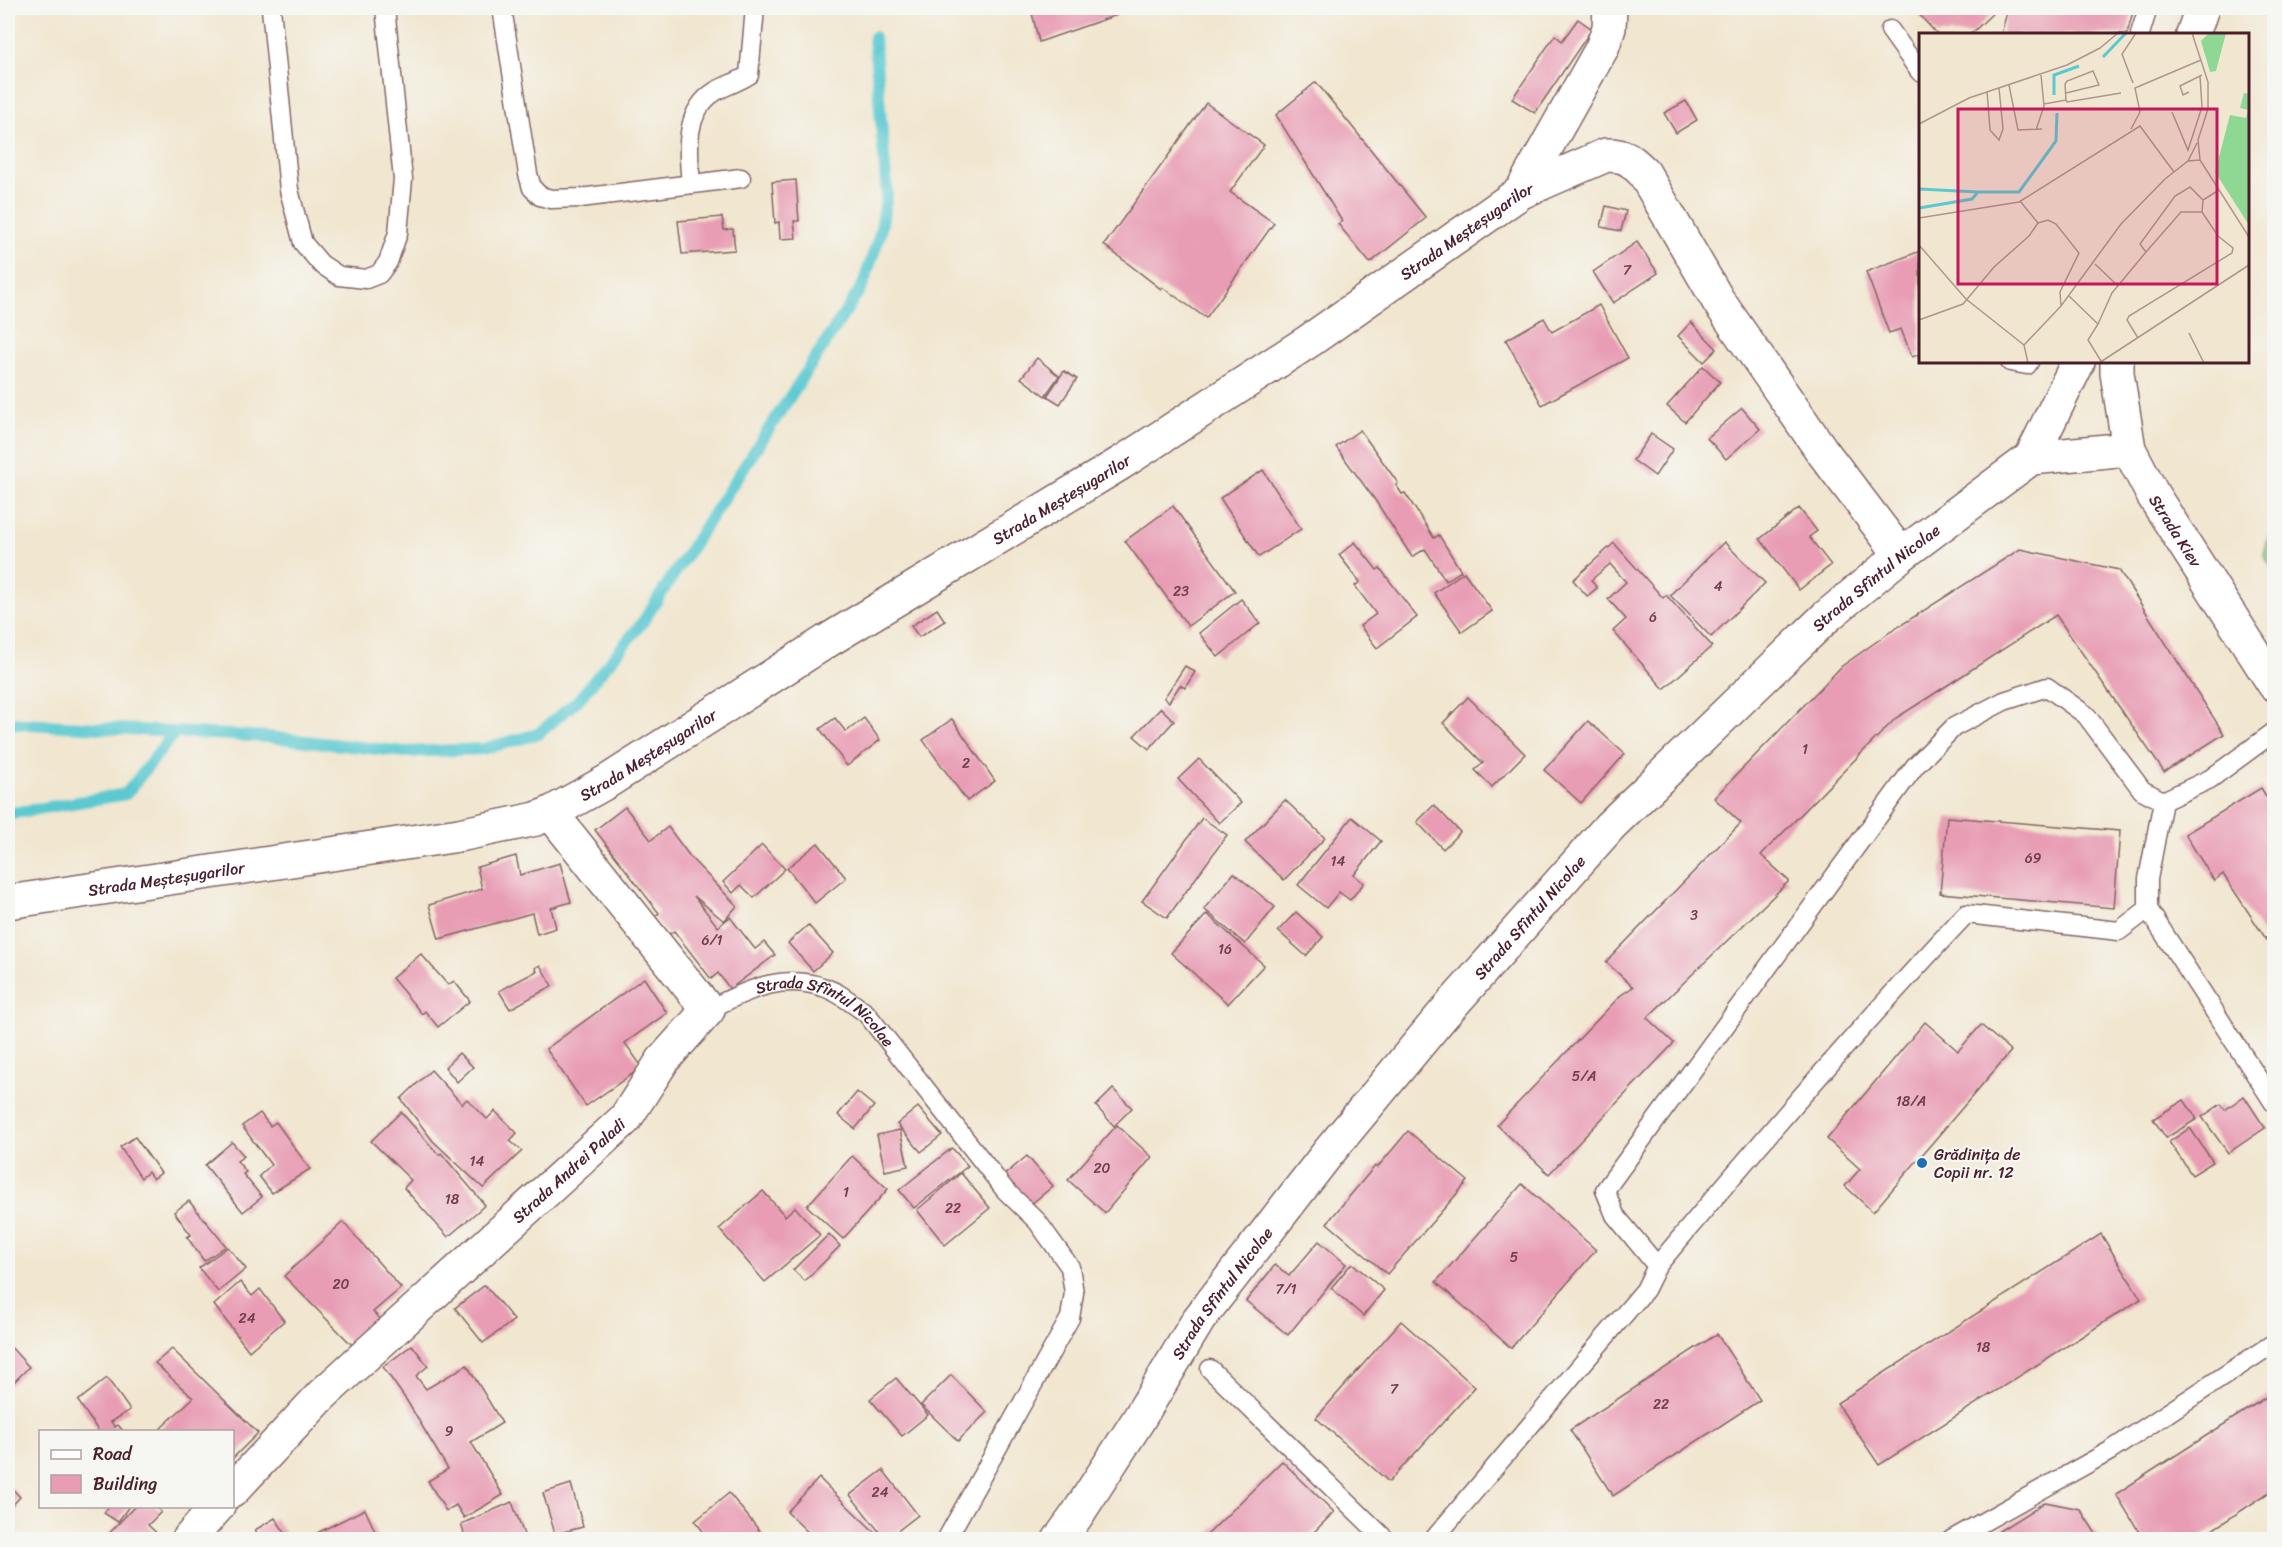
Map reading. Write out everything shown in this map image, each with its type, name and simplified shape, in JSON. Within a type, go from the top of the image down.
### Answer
[{"type":"street","points":[[1521,192],[1602,48],[1609,28],[1610,8]]},
{"type":"street","points":[[2193,33],[2202,8]]},
{"type":"street","name":"Strada Meșteșugarilor","points":[[8,902],[459,835],[536,819],[551,813],[608,781],[827,640],[1121,463],[1309,341],[1521,192],[1606,155],[1621,155],[1633,162],[1644,173],[1719,302],[1822,451],[1901,555]]},
{"type":"street","points":[[2031,458],[2078,363]]},
{"type":"street","name":"Strada Kiev","points":[[2117,363],[2129,449],[2153,495],[2274,684]]},
{"type":"street","points":[[2031,458],[2129,449]]},
{"type":"street","name":"Strada Sfîntul Nicolae","points":[[1059,1539],[1137,1422],[1199,1319],[1328,1153],[1441,1017],[1610,826],[1826,617],[1901,555],[2031,458]]},
{"type":"street","points":[[551,813],[708,1010]]},
{"type":"street","name":"Strada Andrei Paladi","points":[[234,1489],[322,1395],[625,1119],[663,1060],[708,1010]]},
{"type":"street","points":[[188,1539],[216,1508]]},
{"type":"lane","points":[[271,8],[289,190],[303,243],[321,264],[339,276],[366,279],[379,274],[388,262],[398,233],[403,179],[385,8]]},
{"type":"lane","points":[[502,8],[528,174],[532,188],[540,196],[551,199],[580,198],[741,178]]},
{"type":"lane","points":[[691,184],[688,136],[694,115],[705,99],[749,75],[755,8]]},
{"type":"lane","points":[[2140,33],[2148,8]]},
{"type":"lane","points":[[1890,30],[1919,71]]},
{"type":"lane","points":[[1657,1266],[1615,1215],[1605,1190],[1915,766],[1954,727],[2004,701],[2047,687],[2086,716],[2142,790],[2163,801]]},
{"type":"lane","points":[[2163,801],[2210,779],[2274,732]]},
{"type":"lane","points":[[2163,801],[2148,879],[2148,909],[2274,1103]]},
{"type":"lane","points":[[1433,1539],[1645,1290],[1657,1266],[1774,1126],[1872,1015],[1966,914],[2119,931],[2148,909]]},
{"type":"lane","name":"Strada Sfîntul Nicolae","points":[[708,1010],[756,987],[792,982],[830,990],[866,1013],[1005,1190],[1037,1221],[1070,1267],[1074,1293],[1070,1317],[945,1539]]},
{"type":"lane","points":[[1951,1539],[2110,1450],[2274,1344]]},
{"type":"lane","points":[[1210,1369],[1386,1539]]},
{"type":"green space","points":[[2274,516],[2274,572],[2264,555]]},
{"type":"building","points":[[1115,8],[1117,15],[1039,42],[1031,9]]},
{"type":"building","points":[[1913,8],[1998,8],[1972,33],[1936,33]]},
{"type":"building","points":[[2008,8],[2134,8],[2127,33],[2001,33]]},
{"type":"building","points":[[1578,19],[1592,29],[1535,113],[1512,99],[1555,35],[1562,41]]},
{"type":"building","points":[[1316,82],[1426,218],[1370,263],[1338,224],[1342,221],[1276,115]]},
{"type":"building","points":[[1686,101],[1697,120],[1676,133],[1664,113]]},
{"type":"building","points":[[1206,103],[1264,145],[1230,192],[1274,223],[1206,318],[1162,287],[1161,289],[1104,245]]},
{"type":"building","points":[[796,180],[799,221],[794,221],[796,238],[780,239],[779,222],[775,223],[772,182]]},
{"type":"building","points":[[1606,206],[1626,211],[1621,231],[1601,227]]},
{"type":"building","points":[[722,217],[724,230],[733,229],[735,250],[682,254],[678,221]]},
{"type":"building","points":[[1637,242],[1658,273],[1613,303],[1593,272]]},
{"type":"building","points":[[1919,251],[1919,354],[1912,357],[1901,329],[1889,333],[1866,272]]},
{"type":"building","points":[[1599,305],[1628,358],[1542,405],[1506,340],[1544,318],[1552,332]]},
{"type":"building","points":[[1691,322],[1717,349],[1704,362],[1678,336]]},
{"type":"building","points":[[1037,358],[1059,376],[1045,396],[1021,378]]},
{"type":"building","points":[[1703,366],[1720,382],[1685,422],[1667,406]]},
{"type":"building","points":[[1064,371],[1077,379],[1060,404],[1047,396]]},
{"type":"building","points":[[1742,408],[1760,429],[1726,459],[1707,438]]},
{"type":"building","points":[[1360,430],[1398,483],[1396,485],[1402,494],[1405,493],[1434,538],[1439,535],[1461,571],[1446,581],[1425,549],[1412,557],[1375,500],[1336,447]]},
{"type":"building","points":[[1651,434],[1673,449],[1655,476],[1633,460]]},
{"type":"building","points":[[1263,470],[1301,529],[1259,557],[1220,498]]},
{"type":"building","points":[[1173,506],[1235,591],[1188,626],[1125,541]]},
{"type":"building","points":[[1799,508],[1817,531],[1809,537],[1831,565],[1799,590],[1760,539]]},
{"type":"building","points":[[1355,542],[1377,570],[1380,568],[1417,617],[1377,648],[1360,626],[1376,614],[1355,586],[1360,582],[1339,555]]},
{"type":"building","points":[[1724,542],[1765,583],[1711,637],[1670,595]]},
{"type":"building","points":[[1614,543],[1663,598],[1666,595],[1712,646],[1664,689],[1613,631],[1626,619],[1608,599],[1626,582],[1610,564],[1591,580],[1597,588],[1587,596],[1573,580]]},
{"type":"building","points":[[2020,549],[2119,570],[2224,734],[2164,772],[2056,615],[1896,718],[1761,855],[1789,881],[1647,1018],[1674,1043],[1549,1174],[1497,1125],[1621,995],[1633,987],[1606,962],[1741,823],[1714,798],[1842,666],[1890,632]]},
{"type":"building","points":[[1464,572],[1492,611],[1462,632],[1434,593]]},
{"type":"building","points":[[1241,599],[1260,623],[1218,657],[1199,633]]},
{"type":"building","points":[[937,609],[945,621],[919,637],[911,626]]},
{"type":"building","points":[[1185,666],[1195,672],[1185,688],[1180,685],[1169,702],[1164,698]]},
{"type":"building","points":[[1468,697],[1525,754],[1492,787],[1475,770],[1483,763],[1443,723]]},
{"type":"building","points":[[1161,708],[1174,721],[1149,749],[1134,736]]},
{"type":"building","points":[[835,718],[846,732],[864,718],[880,740],[847,766],[820,729]]},
{"type":"building","points":[[952,719],[995,781],[967,801],[923,740]]},
{"type":"building","points":[[1588,721],[1625,754],[1581,803],[1544,770]]},
{"type":"building","points":[[1199,759],[1241,803],[1219,823],[1178,779]]},
{"type":"building","points":[[2261,788],[2274,809],[2274,951],[2223,874],[2214,881],[2185,834]]},
{"type":"building","points":[[1285,800],[1325,838],[1284,880],[1245,842]]},
{"type":"building","points":[[1434,805],[1460,832],[1443,849],[1417,822]]},
{"type":"building","points":[[625,807],[651,840],[668,827],[691,858],[737,906],[724,921],[694,896],[718,927],[730,917],[755,949],[764,942],[775,955],[730,989],[718,973],[711,979],[674,931],[668,935],[654,917],[659,913],[595,830]]},
{"type":"building","points":[[1352,817],[1381,841],[1354,875],[1364,883],[1350,900],[1339,892],[1326,908],[1298,885]]},
{"type":"building","points":[[1947,817],[2120,831],[2114,908],[1940,893]]},
{"type":"building","points":[[1202,818],[1227,835],[1167,918],[1142,901]]},
{"type":"building","points":[[818,843],[846,878],[815,903],[787,868]]},
{"type":"building","points":[[762,845],[785,869],[754,898],[741,885],[733,893],[723,882]]},
{"type":"building","points":[[516,856],[520,875],[560,863],[571,902],[551,908],[556,928],[537,934],[532,913],[439,939],[429,905],[482,889],[477,867]]},
{"type":"building","points":[[1234,873],[1275,907],[1245,944],[1204,909]]},
{"type":"building","points":[[1296,912],[1323,937],[1306,956],[1278,931]]},
{"type":"building","points":[[1207,914],[1264,965],[1228,1004],[1171,953]]},
{"type":"building","points":[[808,925],[833,953],[813,971],[788,943]]},
{"type":"building","points":[[421,954],[448,985],[454,981],[470,1001],[438,1027],[425,1011],[422,1014],[392,978]]},
{"type":"building","points":[[540,965],[552,986],[510,1009],[499,991],[537,971],[535,968]]},
{"type":"building","points":[[644,978],[667,1013],[625,1043],[642,1067],[586,1106],[546,1049]]},
{"type":"building","points":[[1925,1022],[1958,1051],[1981,1025],[2011,1051],[1873,1212],[1845,1186],[1860,1169],[1827,1139]]},
{"type":"building","points":[[459,1053],[473,1067],[457,1082],[445,1067]]},
{"type":"building","points":[[431,1070],[462,1104],[467,1099],[487,1119],[495,1111],[517,1133],[510,1141],[522,1151],[483,1188],[433,1141],[401,1099]]},
{"type":"building","points":[[1113,1089],[1132,1108],[1114,1126],[1096,1106]]},
{"type":"building","points":[[857,1092],[874,1106],[855,1129],[838,1115]]},
{"type":"building","points":[[2244,1096],[2265,1128],[2228,1153],[2202,1117],[2221,1104],[2225,1110]]},
{"type":"building","points":[[2184,1100],[2197,1119],[2166,1138],[2153,1119]]},
{"type":"building","points":[[918,1107],[942,1135],[921,1152],[897,1124]]},
{"type":"building","points":[[401,1112],[439,1155],[441,1153],[485,1205],[448,1237],[404,1188],[411,1180],[371,1141]]},
{"type":"building","points":[[260,1113],[270,1126],[276,1122],[310,1169],[272,1193],[259,1176],[271,1165],[242,1126]]},
{"type":"building","points":[[1117,1125],[1152,1157],[1105,1213],[1068,1180]]},
{"type":"building","points":[[2190,1128],[2213,1162],[2192,1175],[2169,1142]]},
{"type":"building","points":[[900,1130],[908,1166],[885,1171],[877,1135]]},
{"type":"building","points":[[1408,1131],[1468,1181],[1387,1274],[1327,1223]]},
{"type":"building","points":[[135,1137],[161,1173],[153,1179],[148,1172],[141,1178],[120,1147]]},
{"type":"building","points":[[232,1142],[244,1156],[237,1161],[246,1172],[243,1174],[262,1197],[243,1212],[205,1165]]},
{"type":"building","points":[[952,1148],[968,1166],[914,1208],[899,1190]]},
{"type":"building","points":[[852,1156],[888,1189],[843,1239],[807,1206]]},
{"type":"building","points":[[1027,1156],[1053,1186],[1030,1205],[1004,1175]]},
{"type":"building","points":[[961,1173],[990,1208],[945,1245],[917,1210]]},
{"type":"building","points":[[1522,1184],[1596,1250],[1511,1348],[1436,1282]]},
{"type":"building","points":[[763,1191],[785,1216],[795,1207],[820,1235],[765,1282],[719,1229]]},
{"type":"building","points":[[189,1201],[226,1246],[204,1261],[187,1237],[191,1235],[174,1212]]},
{"type":"building","points":[[343,1222],[401,1288],[373,1312],[382,1321],[354,1347],[284,1276]]},
{"type":"building","points":[[829,1234],[840,1246],[805,1281],[793,1270]]},
{"type":"building","points":[[2101,1234],[2141,1299],[1879,1465],[1837,1403]]},
{"type":"building","points":[[1319,1241],[1346,1264],[1288,1335],[1246,1301],[1275,1265],[1289,1276]]},
{"type":"building","points":[[228,1247],[246,1269],[218,1292],[199,1268]]},
{"type":"building","points":[[1352,1263],[1384,1290],[1363,1316],[1331,1288]]},
{"type":"building","points":[[240,1282],[252,1296],[260,1289],[284,1321],[249,1351],[214,1305]]},
{"type":"building","points":[[485,1285],[514,1320],[483,1343],[455,1308]]},
{"type":"building","points":[[1401,1321],[1475,1387],[1389,1482],[1316,1418]]},
{"type":"building","points":[[1717,1334],[1760,1400],[1613,1496],[1570,1430]]},
{"type":"building","points":[[8,1344],[29,1367],[8,1388]]},
{"type":"building","points":[[412,1345],[428,1366],[416,1376],[426,1389],[467,1365],[502,1423],[471,1442],[503,1495],[464,1518],[456,1505],[446,1511],[428,1481],[448,1469],[407,1401],[383,1367]]},
{"type":"building","points":[[172,1349],[258,1433],[234,1457],[234,1430],[162,1430],[161,1428],[193,1398],[155,1363]]},
{"type":"building","points":[[951,1375],[987,1412],[958,1441],[921,1405]]},
{"type":"building","points":[[107,1378],[130,1410],[111,1422],[122,1430],[98,1430],[78,1401]]},
{"type":"building","points":[[896,1378],[928,1415],[902,1436],[870,1399]]},
{"type":"building","points":[[2274,1392],[2274,1489],[2197,1540],[2144,1540],[2116,1494]]},
{"type":"building","points":[[1282,1461],[1334,1512],[1306,1540],[1202,1540]]},
{"type":"building","points":[[883,1470],[918,1515],[886,1540],[850,1495]]},
{"type":"building","points":[[819,1478],[883,1540],[816,1540],[787,1512]]},
{"type":"building","points":[[571,1484],[583,1527],[555,1534],[543,1493]]},
{"type":"building","points":[[10,1486],[20,1497],[8,1510],[8,1488]]},
{"type":"building","points":[[729,1493],[767,1540],[710,1540],[695,1521]]},
{"type":"building","points":[[512,1502],[526,1540],[466,1540],[461,1524]]},
{"type":"building","points":[[2045,1502],[2080,1509],[2100,1540],[1985,1540]]},
{"type":"building","points":[[108,1508],[128,1508],[118,1522],[104,1513]]},
{"type":"building","points":[[133,1508],[157,1508],[161,1512],[148,1525],[164,1540],[103,1540]]},
{"type":"building","points":[[365,1509],[379,1540],[303,1540]]},
{"type":"building","points":[[275,1518],[290,1540],[262,1540],[255,1530]]},
{"type":"building","points":[[578,1534],[579,1540],[561,1539]]},
{"type":"waterway","points":[[8,814],[126,794],[175,732],[269,737],[405,752],[483,749],[538,734],[578,700],[642,623],[863,285],[880,234],[887,194],[874,37]]},
{"type":"waterway","points":[[8,723],[175,732]]},
{"type":"place","name":"Grădinița de Copii nr. 12","points":[[1922,1163]]}]
